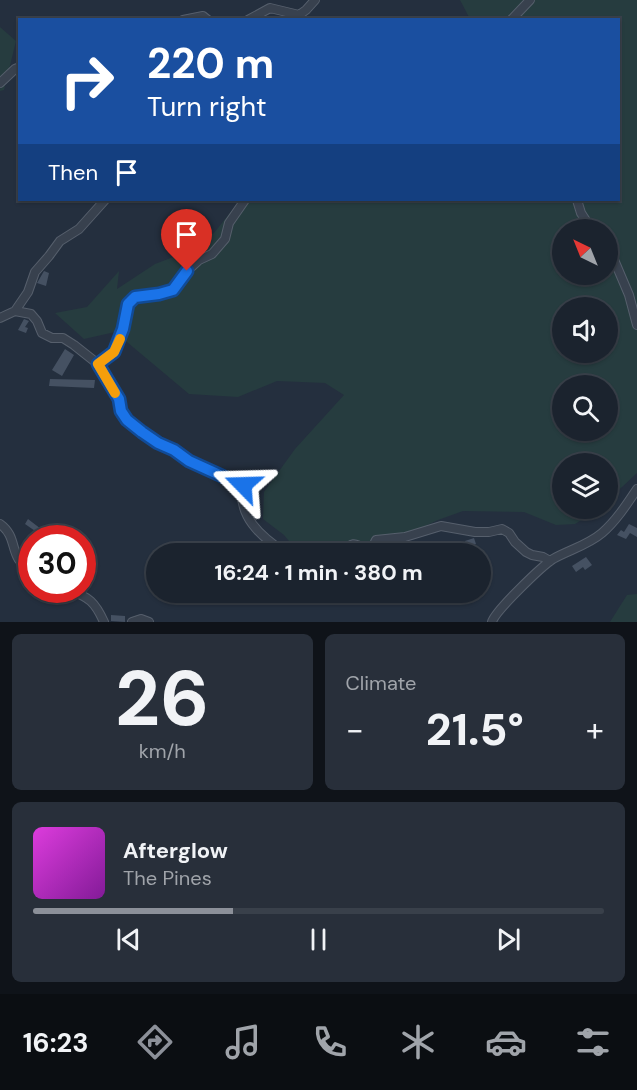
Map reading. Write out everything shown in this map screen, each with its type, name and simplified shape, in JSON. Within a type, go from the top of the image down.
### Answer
[{"type":"street","points":[[252,18],[270,8],[298,15],[315,0]]},
{"type":"street","points":[[513,18],[530,0]]},
{"type":"street","points":[[190,18],[203,16],[206,18]]},
{"type":"street","points":[[0,83],[18,68]]},
{"type":"street","points":[[0,318],[15,311],[28,292],[35,272],[60,241],[79,229],[104,201]]},
{"type":"street","points":[[98,364],[114,352],[123,329],[128,304],[135,297],[173,290],[187,271],[199,260],[212,254],[225,239],[230,223],[244,201]]},
{"type":"street","points":[[577,201],[585,219]]},
{"type":"street","points":[[618,269],[629,295],[637,325]]},
{"type":"street","points":[[15,311],[31,314],[42,333],[51,338],[63,338],[98,364],[119,399],[121,411],[127,420],[142,432],[189,461],[233,481],[243,482],[241,494],[243,509],[248,519],[271,543]]},
{"type":"street","points":[[492,622],[493,616],[502,606],[550,561],[601,534],[637,489]]},
{"type":"street","points":[[0,524],[11,536],[18,560]]},
{"type":"street","points":[[376,543],[376,540],[405,537],[441,526],[475,532],[502,529],[509,533],[526,552],[550,561]]},
{"type":"street","points":[[93,603],[104,622]]},
{"type":"street","points":[[132,622],[141,619],[149,622]]},
{"type":"green space","points":[[460,0],[637,0],[637,473],[618,491],[618,453],[552,453],[552,519],[583,519],[575,524],[556,525],[524,512],[463,511],[438,520],[396,540],[395,543],[291,543],[263,519],[264,492],[295,449],[344,395],[325,383],[277,381],[238,397],[189,394],[115,332],[84,339],[55,313],[87,307],[119,271],[117,289],[155,264],[184,253],[214,233],[239,201],[620,201],[620,18],[469,18]]},
{"type":"green space","points":[[0,27],[16,41],[4,90],[0,91]]},
{"type":"green space","points":[[637,594],[637,622],[610,622],[627,595]]},
{"type":"building","points":[[44,271],[49,273],[46,286],[37,283]]},
{"type":"building","points":[[24,319],[29,321],[25,327],[28,328],[26,333],[18,330]]},
{"type":"building","points":[[65,349],[74,355],[62,376],[52,370]]},
{"type":"building","points":[[50,379],[95,380],[94,388],[49,386]]},
{"type":"building","points":[[28,519],[36,525],[26,525]]},
{"type":"building","points":[[629,524],[637,528],[637,537],[630,533],[626,539],[617,535],[621,530],[624,532]]},
{"type":"building","points":[[474,538],[476,543],[465,543],[465,541]]},
{"type":"building","points":[[586,557],[592,565],[576,572],[572,566]]},
{"type":"building","points":[[111,615],[125,616],[125,622],[111,621]]},
{"type":"slow traffic","points":[[115,393],[98,364],[114,352],[120,339]]},
{"type":"route","points":[[187,271],[173,290],[135,297],[128,304],[123,329],[114,352],[98,364],[119,399],[121,411],[127,420],[158,443],[174,450],[189,461],[233,481],[241,481],[243,485]]}]
